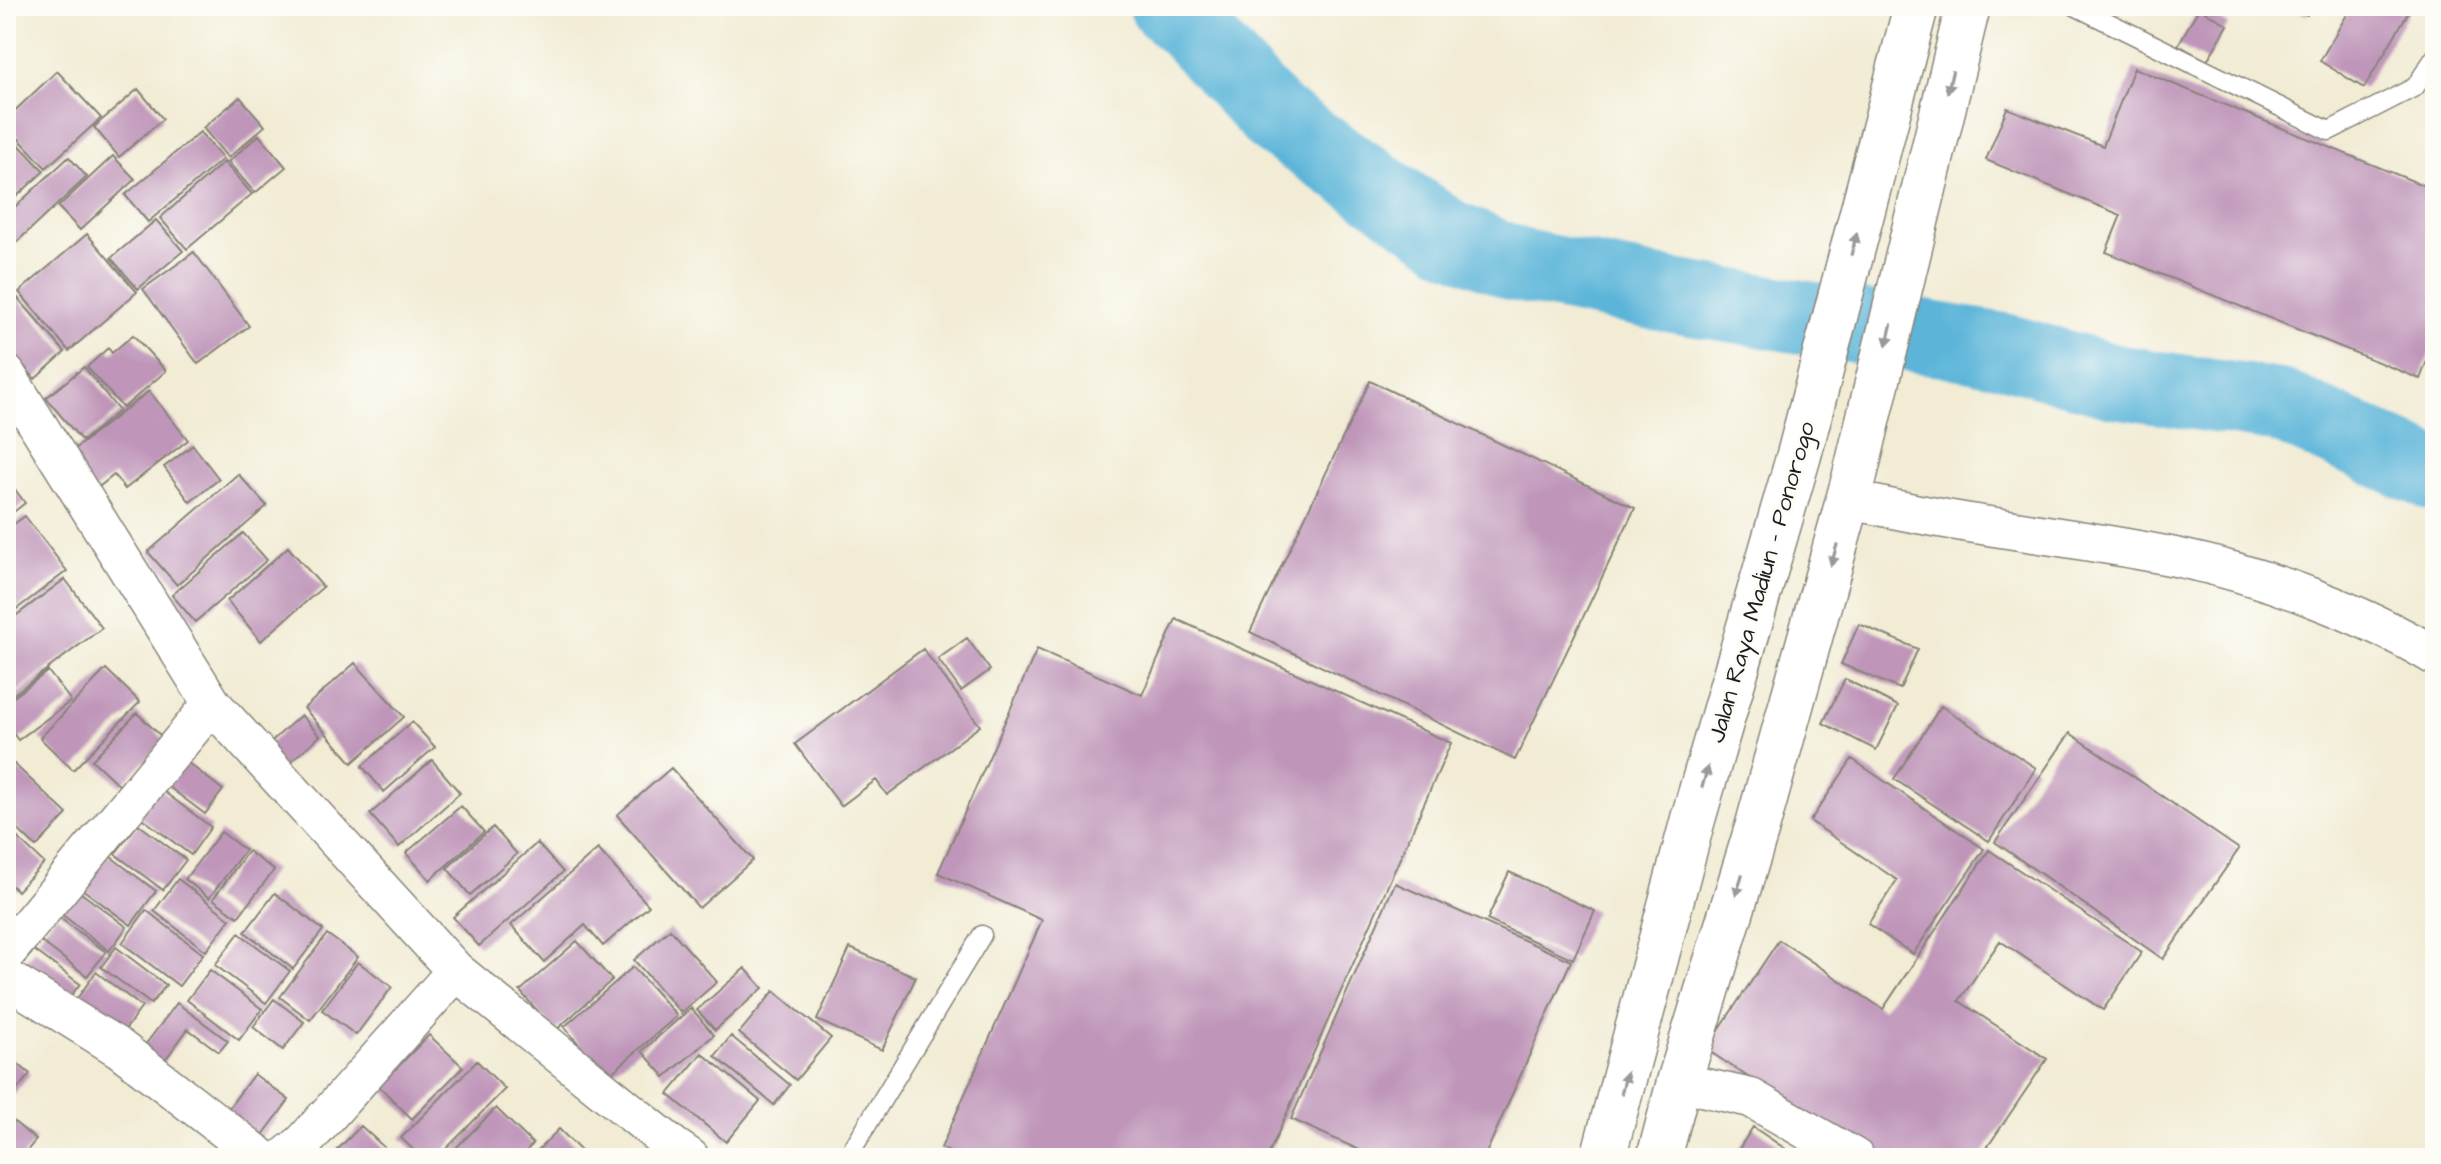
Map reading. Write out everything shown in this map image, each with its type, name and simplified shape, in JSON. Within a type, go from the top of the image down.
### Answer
[{"type":"highway","name":"Jalan Raya Madiun - Ponorogo","points":[[1603,1158],[1693,819],[1799,455],[1916,6]]},
{"type":"highway","points":[[1659,1158],[1679,1082],[1757,828],[1876,501],[1968,6]]},
{"type":"highway","points":[[1693,819],[1757,828]]},
{"type":"street","points":[[6,374],[212,704],[456,971],[690,1158]]},
{"type":"street","points":[[1876,501],[2181,558],[2299,592],[2411,641],[2435,656]]},
{"type":"street","points":[[6,953],[212,704]]},
{"type":"street","points":[[284,1158],[303,1143],[456,971]]},
{"type":"street","points":[[6,978],[119,1048],[262,1158]]},
{"type":"street","points":[[1679,1082],[1751,1098],[1855,1158]]},
{"type":"lane","points":[[2075,6],[2329,131],[2415,87],[2435,57]]},
{"type":"lane","points":[[847,1158],[982,935]]},
{"type":"building","points":[[2284,6],[2310,6],[2307,15]]},
{"type":"building","points":[[2352,6],[2412,6],[2364,88],[2320,61]]},
{"type":"building","points":[[2199,8],[2228,25],[2207,61],[2178,45]]},
{"type":"building","points":[[2134,68],[2435,190],[2435,340],[2420,379],[2106,252],[2121,215],[1986,160],[2007,108],[2103,146]]},
{"type":"building","points":[[57,71],[101,118],[46,168],[6,125],[6,119]]},
{"type":"building","points":[[138,89],[163,119],[119,157],[94,127]]},
{"type":"building","points":[[240,97],[265,126],[228,158],[203,128]]},
{"type":"building","points":[[6,131],[44,171],[15,198],[6,188]]},
{"type":"building","points":[[200,132],[223,159],[148,222],[125,195]]},
{"type":"building","points":[[259,135],[286,167],[255,193],[228,162]]},
{"type":"building","points":[[113,156],[135,179],[80,230],[58,207]]},
{"type":"building","points":[[69,157],[87,177],[6,252],[6,215]]},
{"type":"building","points":[[224,162],[252,194],[187,249],[160,218]]},
{"type":"building","points":[[156,220],[183,251],[138,289],[111,258]]},
{"type":"building","points":[[87,234],[137,292],[69,351],[19,292]]},
{"type":"building","points":[[194,252],[249,326],[198,364],[143,289]]},
{"type":"building","points":[[16,296],[65,352],[35,379],[6,345],[6,304]]},
{"type":"building","points":[[133,335],[166,371],[123,408],[87,367],[108,348],[112,353]]},
{"type":"building","points":[[84,367],[119,411],[82,441],[46,398]]},
{"type":"building","points":[[1370,381],[1635,508],[1515,760],[1250,632]]},
{"type":"building","points":[[149,391],[188,440],[125,489],[114,475],[91,493],[63,458]]},
{"type":"building","points":[[193,445],[219,479],[190,502],[164,467]]},
{"type":"building","points":[[238,474],[267,506],[177,585],[148,552]]},
{"type":"building","points":[[6,477],[25,503],[6,518]]},
{"type":"building","points":[[25,516],[67,571],[6,617],[6,530]]},
{"type":"building","points":[[243,533],[267,560],[195,622],[172,595]]},
{"type":"building","points":[[288,547],[323,587],[261,641],[227,601]]},
{"type":"building","points":[[65,579],[102,628],[6,700],[6,623]]},
{"type":"building","points":[[1176,619],[1451,743],[1267,1158],[962,1158],[941,1148],[1042,920],[938,873],[1037,649],[1142,695]]},
{"type":"building","points":[[1859,624],[1918,649],[1900,689],[1841,664]]},
{"type":"building","points":[[967,638],[990,670],[961,691],[938,659]]},
{"type":"building","points":[[923,649],[980,726],[887,795],[876,780],[841,806],[795,744]]},
{"type":"building","points":[[355,663],[404,717],[352,763],[304,708]]},
{"type":"building","points":[[106,669],[140,702],[73,770],[40,738]]},
{"type":"building","points":[[48,671],[71,701],[18,740],[6,724],[6,703]]},
{"type":"building","points":[[1845,679],[1898,706],[1876,750],[1823,723]]},
{"type":"building","points":[[1941,706],[2036,768],[1989,841],[1894,779]]},
{"type":"building","points":[[137,713],[165,740],[120,786],[92,760]]},
{"type":"building","points":[[301,715],[320,736],[282,769],[263,749]]},
{"type":"building","points":[[412,722],[435,747],[384,792],[362,766]]},
{"type":"building","points":[[2070,733],[2239,849],[2163,959],[1995,842]]},
{"type":"building","points":[[183,759],[223,790],[205,814],[165,784]]},
{"type":"building","points":[[1852,759],[1984,849],[1913,954],[1868,924],[1897,880],[1810,821]]},
{"type":"building","points":[[432,760],[460,793],[399,847],[370,814]]},
{"type":"building","points":[[11,761],[67,814],[36,847],[6,818],[6,765]]},
{"type":"building","points":[[671,768],[753,860],[699,908],[617,815]]},
{"type":"building","points":[[159,788],[211,827],[191,855],[139,816]]},
{"type":"building","points":[[461,806],[484,832],[430,880],[406,853]]},
{"type":"building","points":[[138,824],[186,860],[163,890],[115,854]]},
{"type":"building","points":[[6,827],[44,863],[17,891],[6,880]]},
{"type":"building","points":[[493,827],[517,854],[470,895],[447,868]]},
{"type":"building","points":[[221,832],[245,850],[209,898],[185,879]]},
{"type":"building","points":[[537,843],[563,872],[479,946],[453,917]]},
{"type":"building","points":[[598,849],[649,906],[603,946],[585,925],[544,962],[511,925]]},
{"type":"building","points":[[1989,850],[2142,952],[2103,1010],[2000,941],[1959,1001],[2047,1059],[1980,1158],[1869,1158],[1706,1049],[1779,940],[1883,1009]]},
{"type":"building","points":[[248,851],[274,870],[238,917],[213,899]]},
{"type":"building","points":[[107,854],[156,891],[131,925],[82,889]]},
{"type":"building","points":[[1509,872],[1595,911],[1573,959],[1487,920]]},
{"type":"building","points":[[178,879],[230,919],[206,951],[154,911]]},
{"type":"building","points":[[1395,883],[1571,961],[1484,1158],[1377,1158],[1291,1119]]},
{"type":"building","points":[[77,890],[127,927],[109,951],[60,913]]},
{"type":"building","points":[[275,893],[323,930],[293,969],[245,932]]},
{"type":"building","points":[[146,910],[203,954],[179,986],[122,943]]},
{"type":"building","points":[[56,915],[106,952],[87,976],[38,939]]},
{"type":"building","points":[[670,929],[717,982],[681,1013],[634,960]]},
{"type":"building","points":[[239,933],[290,971],[266,1003],[215,965]]},
{"type":"building","points":[[327,934],[358,957],[310,1020],[280,997]]},
{"type":"building","points":[[577,941],[612,980],[555,1031],[520,991]]},
{"type":"building","points":[[116,947],[166,985],[151,1004],[101,967]]},
{"type":"building","points":[[850,948],[916,977],[882,1050],[817,1020]]},
{"type":"building","points":[[34,950],[80,984],[63,1006],[17,971]]},
{"type":"building","points":[[358,962],[392,987],[356,1035],[322,1010]]},
{"type":"building","points":[[633,967],[677,1016],[607,1077],[564,1027]]},
{"type":"building","points":[[745,968],[763,988],[715,1030],[697,1010]]},
{"type":"building","points":[[210,970],[262,1009],[239,1040],[187,1000]]},
{"type":"building","points":[[96,972],[142,1007],[121,1035],[76,1000]]},
{"type":"building","points":[[774,991],[831,1038],[796,1080],[739,1033]]},
{"type":"building","points":[[274,999],[304,1022],[283,1050],[253,1027]]},
{"type":"building","points":[[177,1003],[228,1041],[219,1052],[188,1029],[162,1064],[142,1049]]},
{"type":"building","points":[[691,1008],[714,1035],[665,1077],[642,1051]]},
{"type":"building","points":[[429,1035],[463,1067],[412,1119],[379,1086]]},
{"type":"building","points":[[731,1036],[790,1085],[774,1105],[715,1056]]},
{"type":"building","points":[[702,1053],[760,1101],[726,1142],[668,1094]]},
{"type":"building","points":[[6,1054],[30,1074],[6,1103]]},
{"type":"building","points":[[477,1061],[505,1089],[437,1158],[422,1158],[401,1138]]},
{"type":"building","points":[[254,1074],[289,1100],[256,1144],[222,1117]]},
{"type":"building","points":[[496,1108],[533,1144],[519,1158],[453,1158],[449,1155]]},
{"type":"building","points":[[6,1115],[36,1140],[21,1158],[6,1158]]},
{"type":"building","points":[[361,1126],[388,1151],[381,1158],[329,1158]]},
{"type":"building","points":[[1753,1127],[1799,1158],[1733,1158]]},
{"type":"building","points":[[559,1129],[585,1155],[582,1158],[530,1158]]},
{"type":"building","points":[[399,1150],[407,1158],[391,1158]]},
{"type":"waterway","points":[[1166,6],[1275,119],[1450,237],[1518,265],[1649,292],[2004,350],[2114,381],[2280,406],[2435,475]]}]
